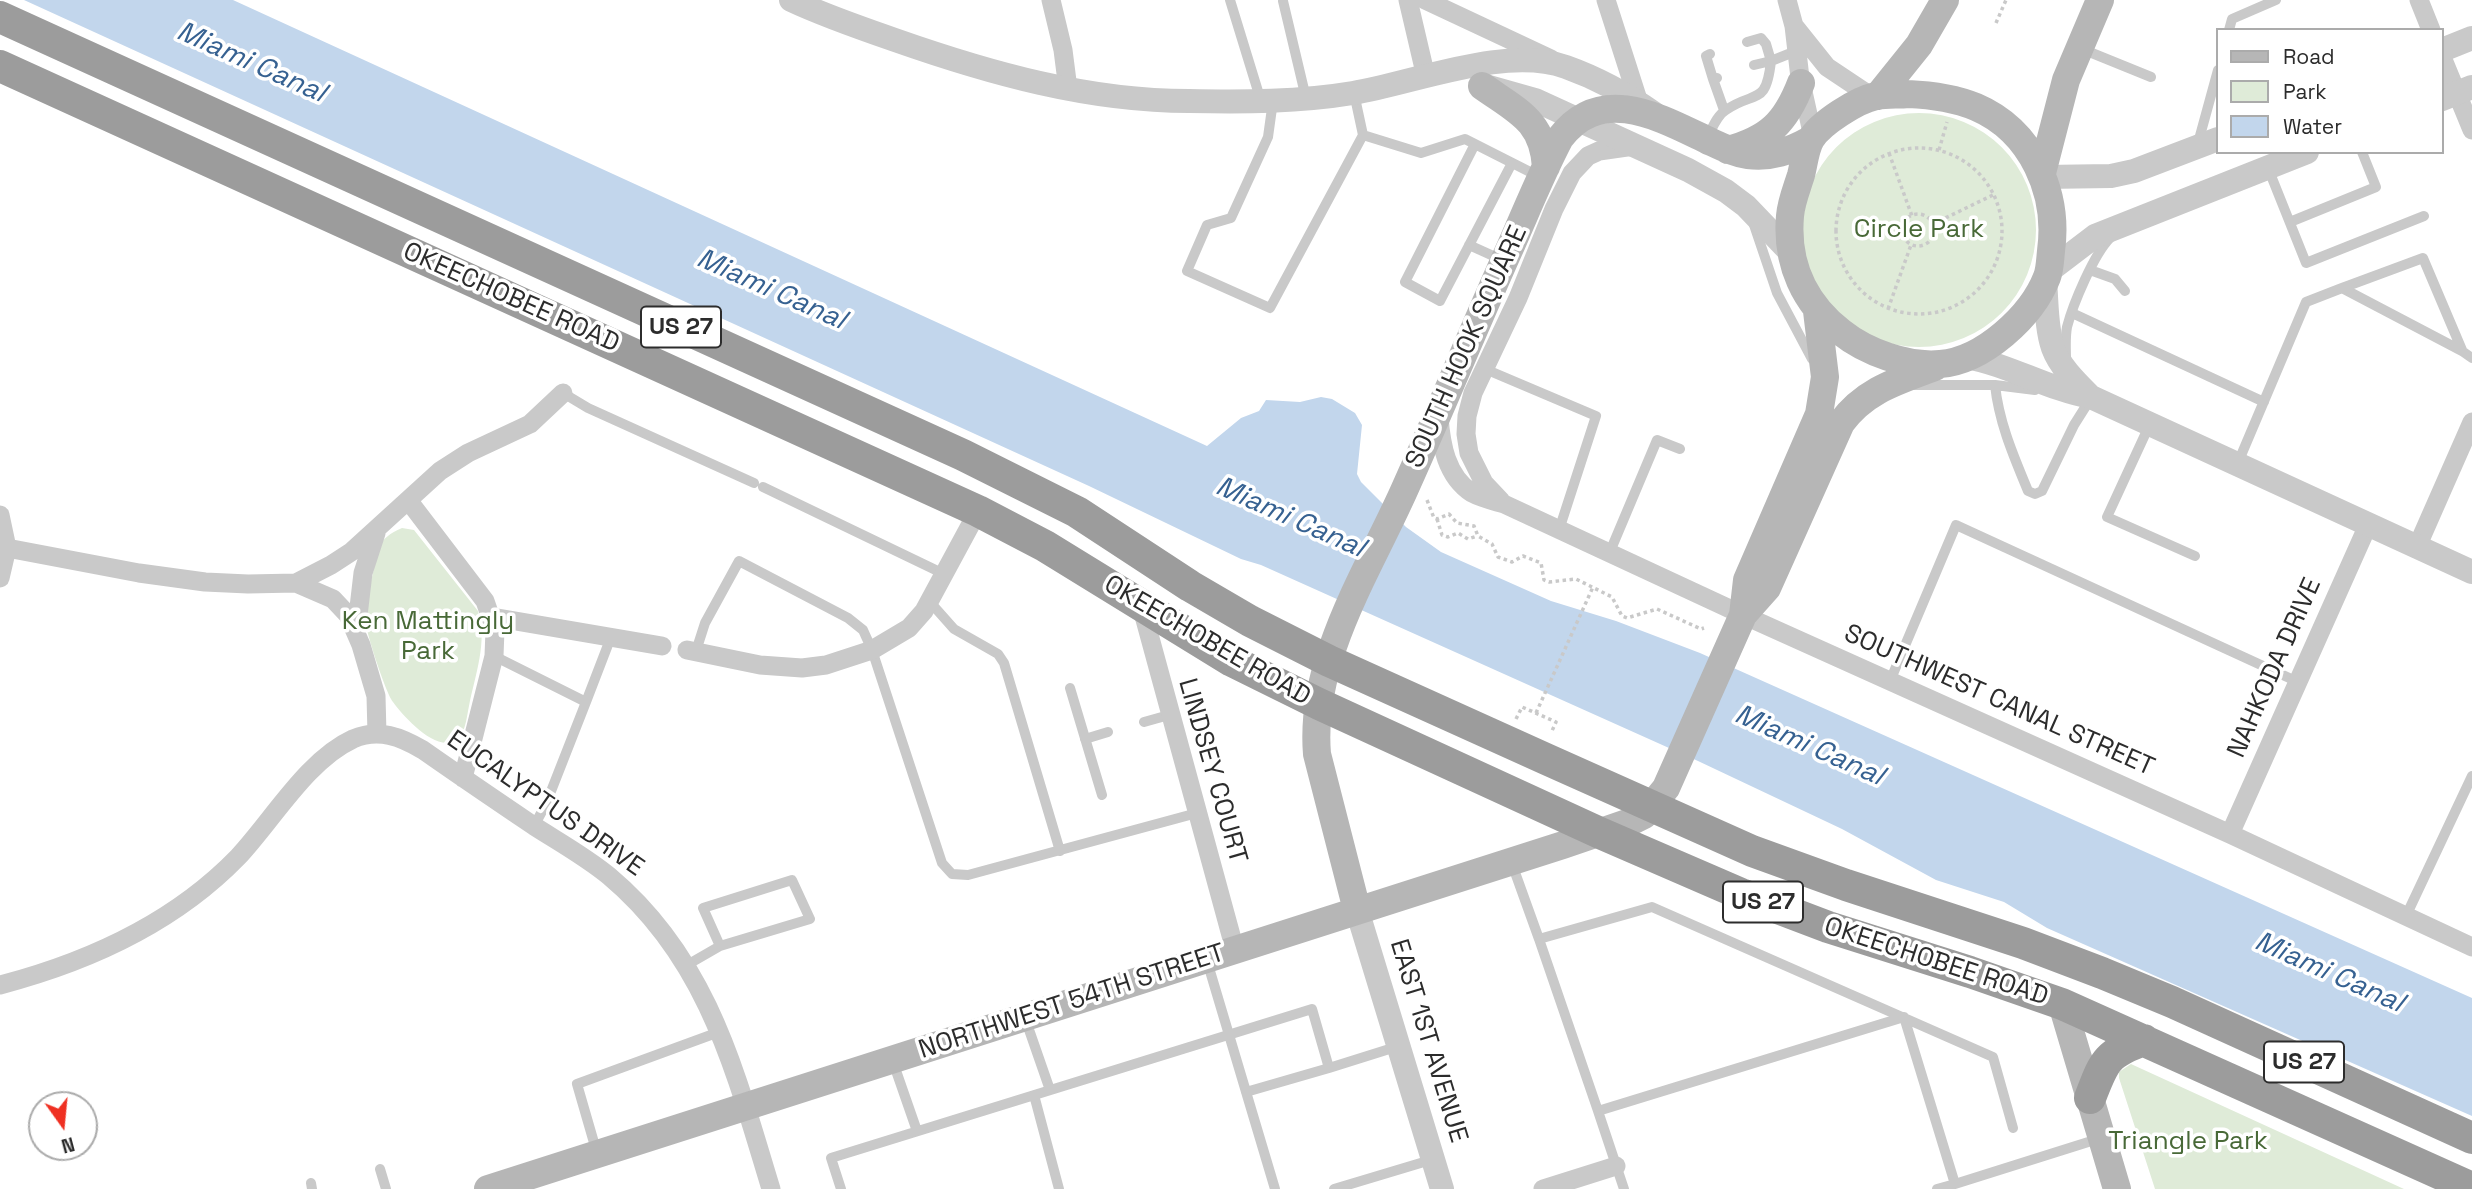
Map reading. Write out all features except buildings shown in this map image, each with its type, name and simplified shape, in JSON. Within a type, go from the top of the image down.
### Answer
[{"type":"highway","name":"OKEECHOBEE ROAD","points":[[0,17],[963,455],[1077,512],[1190,586],[1250,621],[1329,661],[1752,851],[2023,943],[2172,1002],[2472,1138]]},
{"type":"highway","name":"OKEECHOBEE ROAD","points":[[0,66],[978,510],[1045,546],[1233,661],[1319,704],[1600,833],[1741,894],[1828,927],[1970,971],[2062,1004],[2472,1188]]},
{"type":"highway","points":[[2023,943],[2049,974],[2062,1004]]},
{"type":"highway","points":[[2090,1098],[2101,1069],[2110,1056],[2144,1040]]},
{"type":"main road","points":[[1875,97],[1919,45],[1945,0]]},
{"type":"main road","points":[[2043,175],[2066,80],[2100,0]]},
{"type":"main road","points":[[1717,145],[1757,140],[1783,120],[1801,83]]},
{"type":"main road","points":[[1482,86],[1532,124],[1540,136],[1544,172]]},
{"type":"main road","points":[[1743,615],[1767,588],[1841,423],[1859,401],[1885,386],[1988,346],[2004,335],[2031,305],[2047,276],[2054,226],[2043,175],[2033,157],[2009,128],[1976,107],[1934,96],[1875,97]]},
{"type":"main road","name":"SOUTH HOOK SQUARE","points":[[1357,910],[1317,754],[1315,732],[1329,661],[1349,610],[1418,489],[1438,409],[1516,267],[1544,172],[1560,138],[1579,120],[1597,110],[1611,107],[1663,119],[1717,145],[1746,155],[1776,155],[1811,139],[1835,117],[1852,106],[1875,97]]},
{"type":"main road","points":[[1811,139],[1790,214],[1791,253],[1800,282],[1817,311],[1849,338],[1886,356],[1911,362],[1953,361]]},
{"type":"main road","points":[[1652,807],[1666,788],[1743,615],[1747,580],[1819,414],[1824,394],[1824,359],[1817,311]]},
{"type":"main road","name":"NORTHWEST 54TH STREET","points":[[488,1189],[1600,833],[1630,822],[1652,807]]},
{"type":"main road","points":[[2062,1004],[2117,1189]]},
{"type":"street","points":[[791,0],[818,13],[1000,74],[1069,89],[1136,98],[1185,102],[1306,99],[1354,93],[1511,60],[1564,66]]},
{"type":"street","points":[[1051,0],[1069,89]]},
{"type":"street","points":[[1408,0],[1426,77]]},
{"type":"street","points":[[1425,0],[1607,85],[1663,119]]},
{"type":"street","points":[[1606,0],[1639,103]]},
{"type":"street","points":[[1787,0],[1794,26],[1811,139]]},
{"type":"street","points":[[2419,0],[2430,28]]},
{"type":"street","points":[[1794,26],[1827,66],[1875,97]]},
{"type":"street","points":[[2444,49],[2472,38]]},
{"type":"street","points":[[2444,62],[2472,130]]},
{"type":"street","points":[[1426,77],[1523,96],[1688,170],[1746,205],[1791,253]]},
{"type":"street","points":[[2043,175],[2111,176],[2134,171],[2208,143]]},
{"type":"street","name":"SOUTH HOOK SQUARE","points":[[1466,434],[1473,393],[1485,369],[1516,267],[1554,209],[1579,164],[1599,151],[1634,146]]},
{"type":"street","points":[[2062,380],[2050,338],[2047,276],[2095,236],[2302,154]]},
{"type":"street","points":[[1953,361],[2005,366],[2062,380],[2149,425],[2472,572]]},
{"type":"street","points":[[296,583],[341,560],[440,471],[468,453],[530,424],[563,393]]},
{"type":"street","name":"SOUTHWEST CANAL STREET","points":[[1438,409],[1441,438],[1451,469],[1472,493],[1504,504],[2406,916],[2470,942]]},
{"type":"street","points":[[2417,547],[2472,422]]},
{"type":"street","name":"SOUTHWEST CANAL STREET","points":[[1466,434],[1475,467],[1484,483],[1504,504]]},
{"type":"street","points":[[408,500],[478,591],[492,617],[496,642],[494,656],[463,778]]},
{"type":"street","points":[[692,650],[760,665],[802,668],[826,665],[872,650],[909,628],[930,602],[978,510]]},
{"type":"street","points":[[0,515],[7,548],[0,578]]},
{"type":"street","name":"NAHKODA DRIVE","points":[[2230,834],[2368,525]]},
{"type":"street","points":[[356,634],[363,573],[377,528]]},
{"type":"street","points":[[0,985],[75,962],[136,933],[173,910],[207,886],[230,864],[322,761],[354,739],[377,734],[376,696],[356,634],[339,604],[324,594],[296,583],[205,582],[139,573],[7,548]]},
{"type":"street","name":"LINDSEY COURT","points":[[1141,606],[1235,950]]},
{"type":"street","points":[[492,617],[662,646]]},
{"type":"street","name":"EUCALYPTUS DRIVE","points":[[377,734],[405,739],[589,861],[619,884],[654,920],[697,982],[719,1032],[771,1189]]},
{"type":"street","name":"EAST 1ST AVENUE","points":[[1357,910],[1443,1189]]},
{"type":"street","points":[[1543,1189],[1616,1167]]},
{"type":"lane","points":[[1230,0],[1267,101],[1268,137],[1231,218],[1207,225],[1187,271],[1270,308],[1363,135],[1354,93]]},
{"type":"lane","points":[[2230,25],[2276,0]]},
{"type":"lane","points":[[1283,1],[1306,99]]},
{"type":"lane","points":[[1724,110],[1760,95],[1769,80],[1771,61],[1766,44],[1761,38],[1748,42]]},
{"type":"lane","points":[[2078,48],[2151,77]]},
{"type":"lane","points":[[1754,65],[1796,51]]},
{"type":"lane","points":[[1710,54],[1706,56],[1724,110],[1717,145]]},
{"type":"lane","points":[[2208,143],[2216,84]]},
{"type":"lane","points":[[1363,135],[1421,153],[1465,139],[1512,163],[1544,172]]},
{"type":"lane","points":[[1475,144],[1405,282],[1440,301],[1512,163]]},
{"type":"lane","points":[[2290,222],[2376,187],[2363,154]]},
{"type":"lane","points":[[2268,168],[2306,263],[2424,216]]},
{"type":"lane","points":[[1746,205],[1777,293],[1804,340],[1824,394]]},
{"type":"lane","points":[[1885,386],[1995,385],[2035,390],[2062,380],[2065,339],[2072,313],[2090,270],[2107,241],[2126,224]]},
{"type":"lane","points":[[1469,244],[1516,267]]},
{"type":"lane","points":[[2237,465],[2306,302],[2423,258],[2462,351]]},
{"type":"lane","points":[[2090,270],[2115,279],[2124,291]]},
{"type":"lane","points":[[2342,288],[2472,358]]},
{"type":"lane","points":[[2072,313],[2264,402]]},
{"type":"lane","points":[[1485,369],[1596,416],[1559,530]]},
{"type":"lane","points":[[1995,385],[1997,404],[2007,438],[2028,491],[2035,494],[2042,491],[2074,425],[2091,397]]},
{"type":"lane","points":[[563,393],[588,408],[759,485],[944,574]]},
{"type":"lane","points":[[2149,425],[2107,517],[2194,556]]},
{"type":"lane","points":[[1609,554],[1657,440],[1680,449]]},
{"type":"lane","points":[[1890,681],[1956,525],[2298,682]]},
{"type":"lane","points":[[692,650],[739,561],[848,618],[863,630],[872,650],[942,863],[953,874],[968,876],[1197,813]]},
{"type":"lane","points":[[930,602],[954,629],[998,654],[1004,663],[1060,850]]},
{"type":"lane","points":[[534,826],[549,797],[611,637]]},
{"type":"lane","points":[[494,656],[586,702]]},
{"type":"lane","points":[[1070,688],[1102,796]]},
{"type":"lane","points":[[1144,722],[1169,715]]},
{"type":"lane","points":[[1086,739],[1108,732]]},
{"type":"lane","points":[[2406,916],[2472,776]]},
{"type":"lane","points":[[1511,861],[1624,1189]]},
{"type":"lane","points":[[687,965],[720,946],[810,919],[792,880],[703,908],[720,946]]},
{"type":"lane","points":[[1539,939],[1652,907],[1993,1057],[2013,1128]]},
{"type":"lane","points":[[1206,959],[1275,1189]]},
{"type":"lane","points":[[841,1189],[831,1158],[1312,1009],[1329,1068]]},
{"type":"lane","points":[[1025,1017],[1050,1090]]},
{"type":"lane","points":[[1598,1111],[1904,1017]]},
{"type":"lane","points":[[1904,1017],[1955,1184]]},
{"type":"lane","points":[[597,1154],[576,1084],[719,1032]]},
{"type":"lane","points":[[1246,1092],[1399,1046]]},
{"type":"lane","points":[[892,1060],[918,1131]]},
{"type":"lane","points":[[1034,1095],[1059,1189]]},
{"type":"lane","points":[[1937,1189],[2101,1138]]},
{"type":"lane","points":[[1334,1189],[1434,1160]]},
{"type":"lane","points":[[380,1169],[386,1189]]},
{"type":"path","points":[[1996,23],[2006,0]]},
{"type":"path","points":[[1939,150],[1948,116]]},
{"type":"path","points":[[1914,148],[1939,150],[1956,156],[1972,166],[1995,194],[2002,215],[2003,237],[1998,260],[1988,279],[1973,296],[1954,307],[1932,314],[1910,315],[1888,309],[1871,299],[1850,278],[1838,251],[1835,231],[1845,192],[1856,176],[1889,153],[1914,148]]},
{"type":"path","points":[[1889,153],[1912,216]]},
{"type":"path","points":[[1933,224],[1995,194]]},
{"type":"path","points":[[1922,215],[1933,224],[1931,240],[1922,246],[1912,245],[1904,238],[1903,228],[1912,216],[1922,215]]},
{"type":"path","points":[[1888,309],[1912,245]]},
{"type":"path","points":[[1418,489],[1437,519],[1442,535],[1448,537],[1458,533],[1468,539],[1478,536]]},
{"type":"path","points":[[1437,519],[1449,514],[1457,523],[1474,526],[1478,536],[1492,544],[1498,557],[1511,562],[1523,556],[1541,563],[1544,580],[1549,582],[1576,579],[1593,587],[1612,597],[1622,616],[1627,618],[1657,609],[1704,628]]},
{"type":"path","points":[[1536,713],[1593,587]]},
{"type":"path","points":[[1515,723],[1522,707],[1556,722],[1548,738]]},
{"type":"green space","name":"Circle Park","points":[[1908,113],[1930,113],[1964,122],[2002,147],[2027,185],[2034,207],[2034,253],[2027,275],[2002,313],[1974,333],[1953,342],[1930,347],[1908,347],[1874,338],[1836,313],[1816,285],[1807,264],[1802,241],[1802,219],[1811,185],[1836,147],[1864,127],[1885,118]]},
{"type":"green space","name":"Ken Mattingly Park","points":[[402,528],[414,530],[478,611],[481,623],[480,658],[465,726],[460,736],[452,742],[433,739],[424,733],[405,717],[393,702],[365,622],[365,605],[380,545],[388,536]]},
{"type":"green space","name":"Triangle Park","points":[[2131,1064],[2404,1189],[2155,1189],[2119,1078],[2119,1072]]},
{"type":"water","name":"Miami Canal","points":[[24,0],[233,0],[1207,446],[1241,418],[1259,411],[1266,400],[1300,402],[1321,397],[1332,399],[1355,413],[1362,425],[1357,474],[1361,482],[1406,527],[1441,552],[1551,601],[1616,621],[1700,653],[2472,998],[2472,1116],[2047,928],[2004,902],[1936,880],[1842,829],[1698,761],[1261,565],[1241,559],[1089,486]]}]
